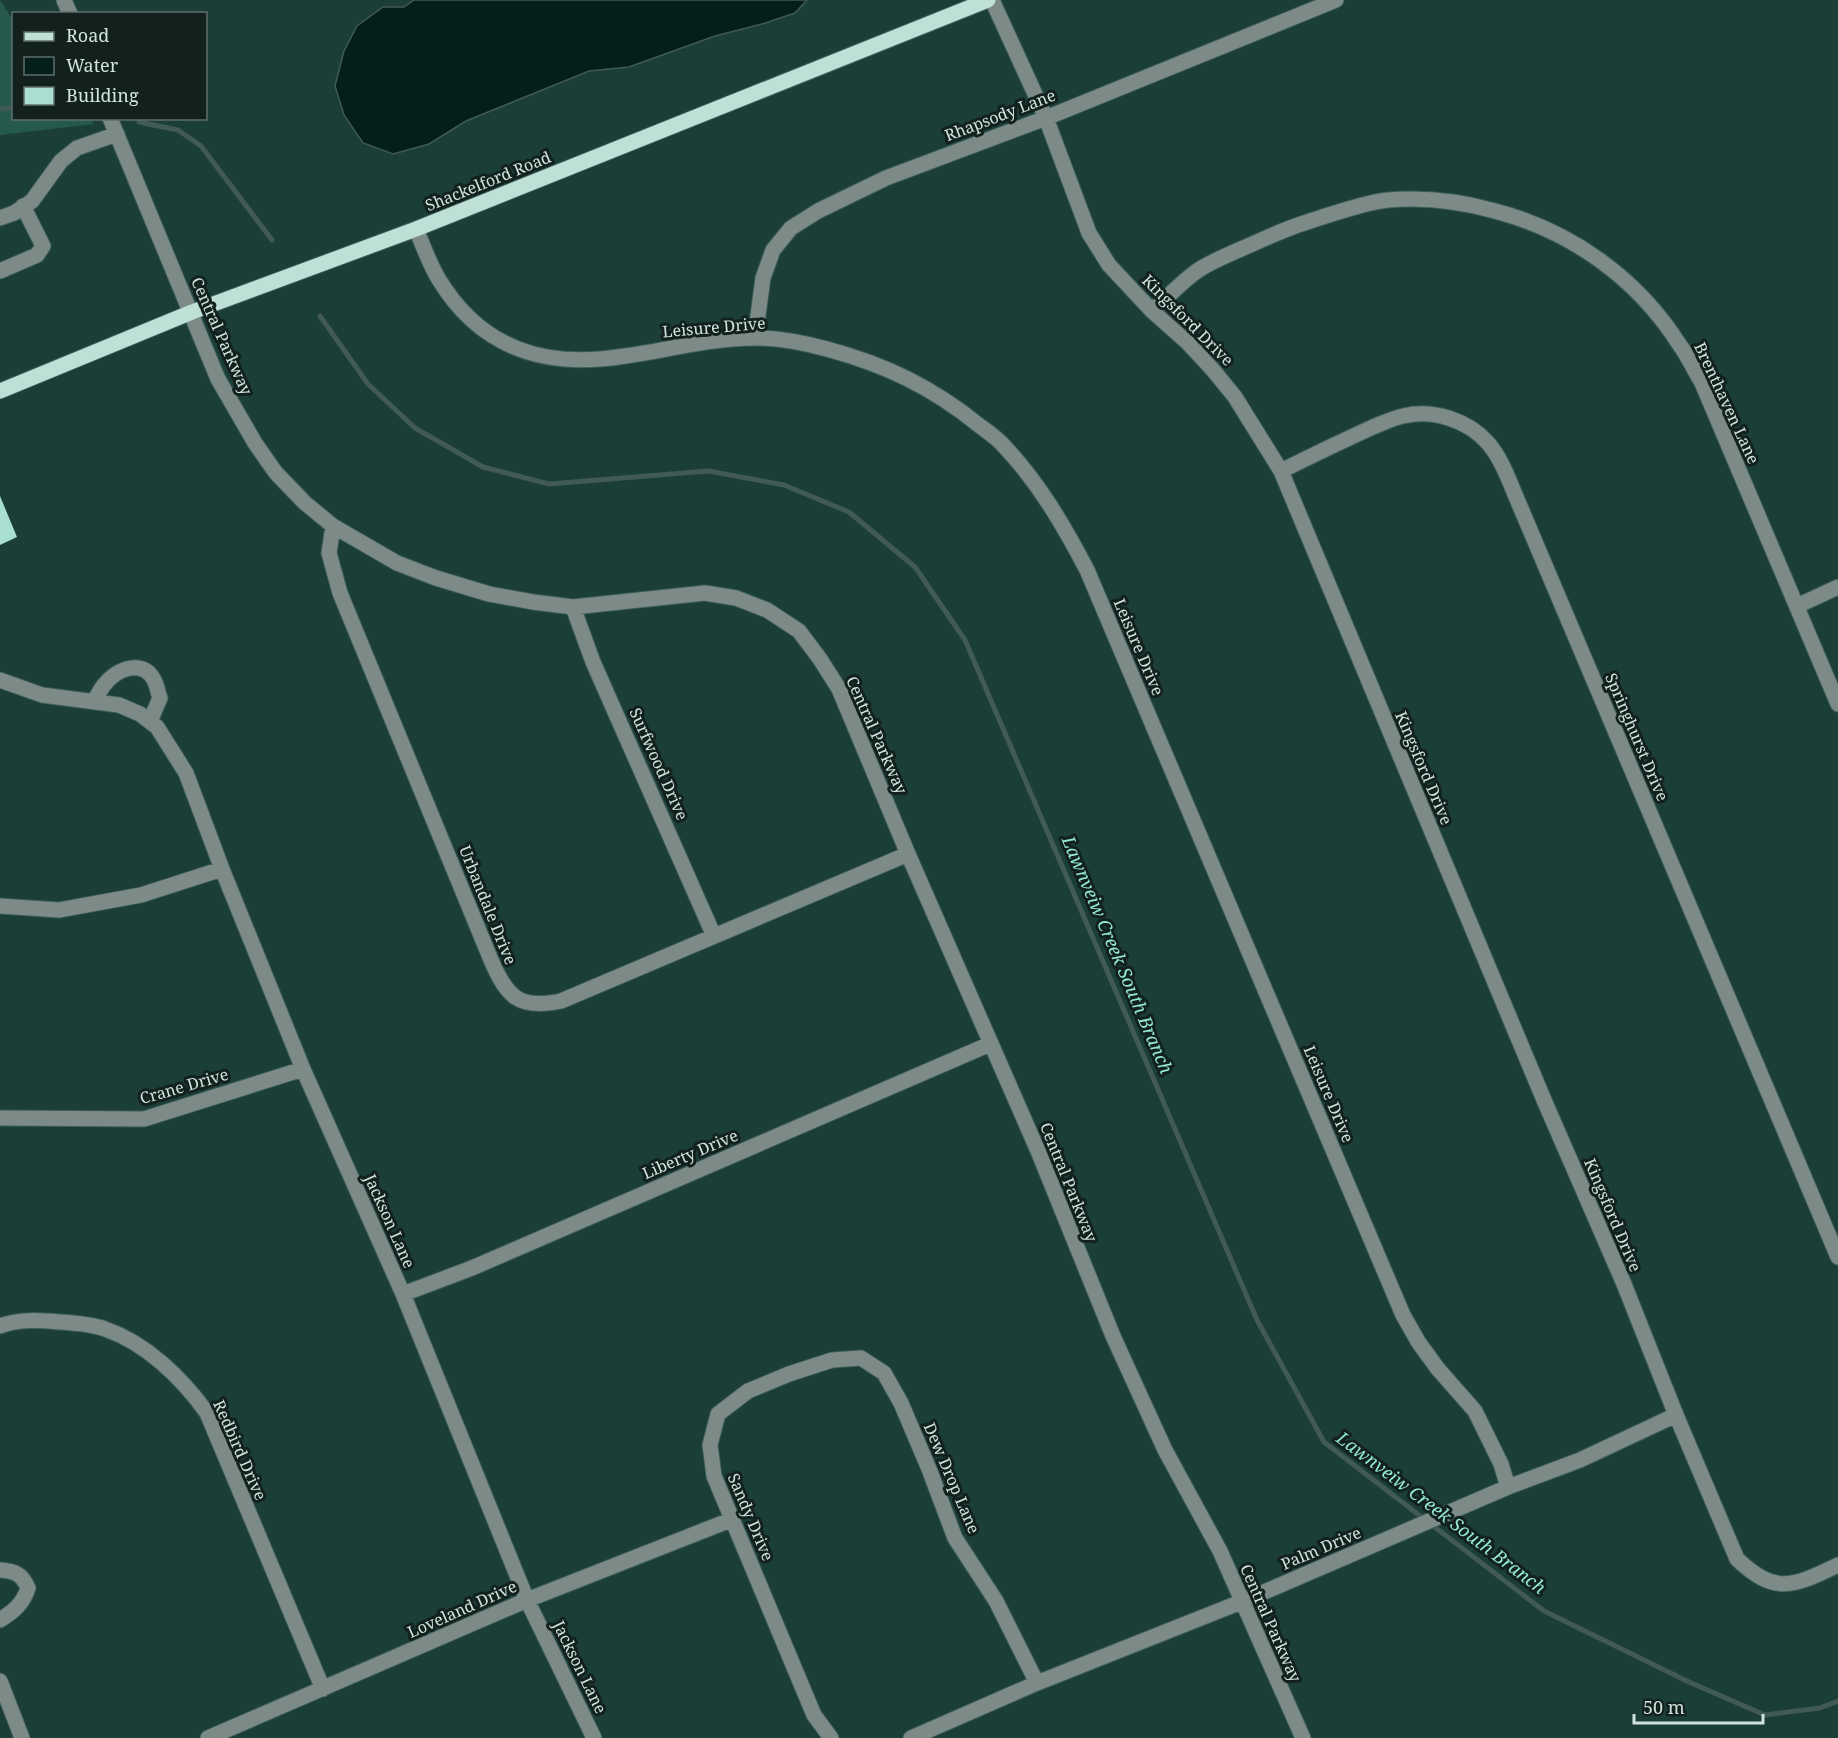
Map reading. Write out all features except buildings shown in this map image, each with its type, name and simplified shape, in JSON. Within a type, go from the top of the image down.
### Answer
[{"type":"main road","name":"Shackelford Road","points":[[0,391],[192,312],[416,229],[990,0]]},
{"type":"street","name":"Kingsford Drive","points":[[990,0],[1046,118],[1089,233],[1109,265],[1152,311],[1188,343],[1235,397],[1281,471],[1544,1100],[1624,1284],[1737,1559],[1751,1572],[1768,1581],[1784,1585],[1799,1582],[1838,1566]]},
{"type":"street","name":"Rhapsody Lane","points":[[755,338],[763,278],[773,250],[791,228],[818,211],[886,178],[1046,118],[1336,0]]},
{"type":"street","name":"Central Parkway","points":[[111,120],[218,379],[255,443],[276,473],[305,503],[333,526],[398,563],[436,578],[489,594],[573,607],[705,593],[736,598],[767,610],[799,631],[820,659],[839,689],[908,854],[1038,1151],[1134,1383],[1165,1450],[1220,1551],[1303,1738]]},
{"type":"street","points":[[0,218],[32,201],[61,161],[77,148],[117,134]]},
{"type":"street","name":"Brenthaven Lane","points":[[1152,311],[1199,269],[1221,258],[1276,232],[1384,200],[1426,198],[1466,203],[1536,223],[1565,237],[1596,255],[1651,308],[1679,343],[1702,383],[1838,704]]},
{"type":"street","points":[[0,271],[37,255],[43,246],[23,206]]},
{"type":"street","name":"Leisure Drive","points":[[416,229],[437,277],[456,305],[491,336],[531,355],[575,360],[624,357],[665,348],[755,338],[798,342],[866,360],[904,376],[941,396],[1003,444],[1050,503],[1087,570],[1403,1315],[1419,1343],[1438,1369],[1476,1412],[1501,1464],[1508,1487]]},
{"type":"street","name":"Springhurst Drive","points":[[1281,471],[1348,438],[1404,416],[1429,414],[1450,418],[1471,429],[1488,442],[1501,462],[1838,1257]]},
{"type":"street","name":"Urbandale Drive","points":[[333,526],[329,552],[340,594],[500,980],[511,994],[525,1002],[541,1005],[561,1001],[908,854]]},
{"type":"street","points":[[1797,606],[1838,587]]},
{"type":"street","name":"Surfwood Drive","points":[[573,607],[593,662],[714,936]]},
{"type":"street","points":[[94,702],[104,684],[114,675],[133,666],[143,668],[154,679],[160,698],[150,721]]},
{"type":"street","name":"Jackson Lane","points":[[0,680],[42,695],[119,705],[157,727],[186,773],[222,869],[303,1069],[403,1294],[528,1600],[594,1738]]},
{"type":"street","points":[[0,906],[59,910],[141,895],[222,869]]},
{"type":"street","name":"Liberty Drive","points":[[403,1294],[472,1268],[990,1044]]},
{"type":"street","name":"Crane Drive","points":[[0,1118],[144,1119],[303,1069]]},
{"type":"street","name":"Redbird Drive","points":[[0,1326],[14,1321],[47,1321],[105,1329],[143,1349],[170,1369],[193,1393],[207,1413],[323,1689]]},
{"type":"street","name":"Sandy Drive","points":[[831,1738],[814,1715],[714,1476],[710,1445],[718,1414],[748,1391],[832,1360],[861,1358]]},
{"type":"street","name":"Dew Drop Lane","points":[[861,1358],[884,1373],[901,1403],[955,1538],[996,1601],[1037,1683]]},
{"type":"street","name":"Palm Drive","points":[[911,1738],[1037,1683],[1241,1602],[1508,1487],[1580,1460],[1676,1415]]},
{"type":"street","name":"Loveland Drive","points":[[208,1738],[528,1600],[733,1519]]},
{"type":"street","points":[[0,1570],[14,1571],[24,1578],[28,1588],[25,1599],[14,1611],[0,1620]]},
{"type":"street","points":[[0,1682],[22,1738]]},
{"type":"green space","points":[[0,0],[12,18],[12,120],[92,120],[94,124],[0,135]]},
{"type":"water","points":[[414,0],[807,0],[795,13],[762,24],[715,36],[629,67],[589,71],[466,121],[429,144],[393,154],[363,143],[344,115],[335,86],[344,51],[357,26],[383,7],[404,7]]},
{"type":"waterway","name":"Lawnveiw Creek South Branch","points":[[0,109],[12,108]]},
{"type":"waterway","name":"Lawnveiw Creek South Branch","points":[[139,122],[178,130],[201,146],[272,240]]},
{"type":"waterway","name":"Lawnveiw Creek South Branch","points":[[320,316],[368,384],[415,428],[483,467],[549,484],[708,471],[784,485],[849,512],[915,567],[965,640],[1257,1320],[1324,1442],[1544,1611],[1689,1682],[1765,1715],[1820,1708],[1838,1701]]}]
